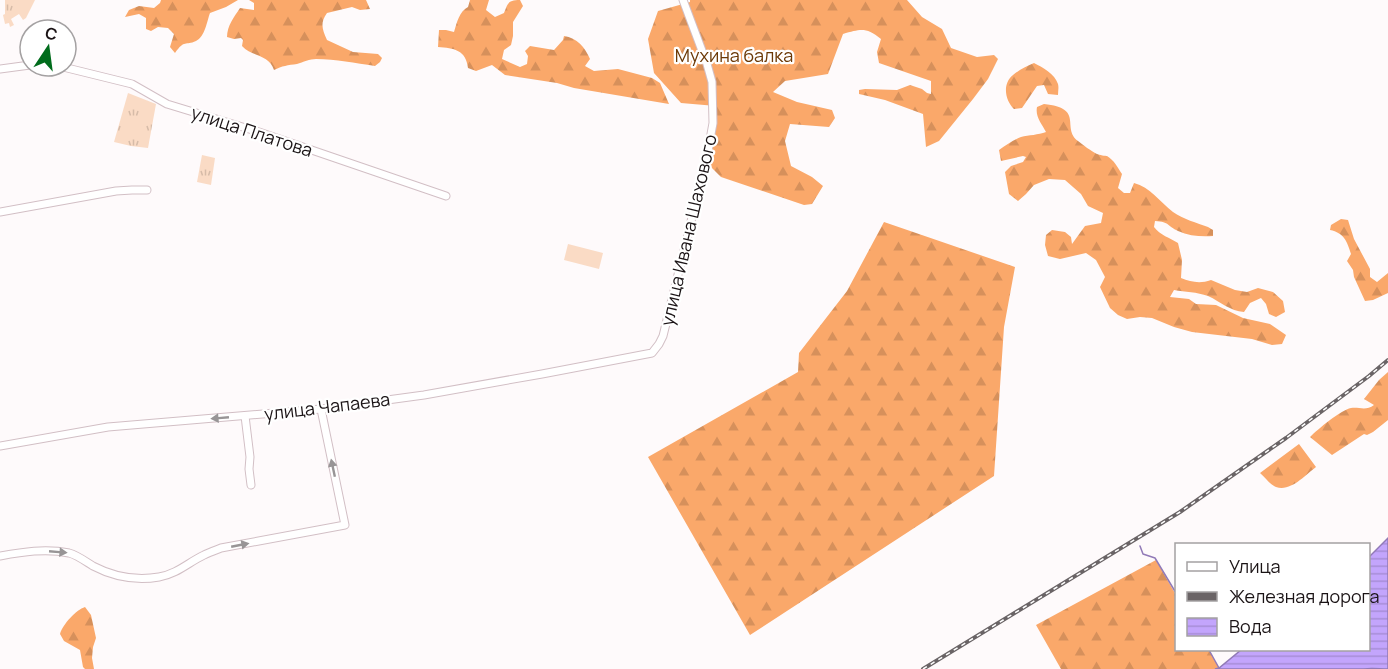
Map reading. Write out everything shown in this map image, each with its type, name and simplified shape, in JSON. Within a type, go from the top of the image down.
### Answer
[{"type":"main road","name":"улица Ивана Шахового","points":[[652,353],[663,336],[713,123],[712,82],[683,0]]},
{"type":"main road","points":[[0,69],[18,67]]},
{"type":"main road","name":"улица Платова","points":[[78,71],[132,84],[167,104],[259,132],[446,196]]},
{"type":"main road","points":[[0,212],[116,191],[147,190]]},
{"type":"main road","name":"улица Чапаева","points":[[0,446],[108,427],[321,409],[479,386],[652,353]]},
{"type":"main road","points":[[0,556],[27,552],[60,552],[71,554],[115,576],[162,577],[222,548],[345,525],[321,409]]},
{"type":"main road","points":[[245,416],[251,485]]},
{"type":"green space","points":[[5,0],[35,0],[26,18],[22,18],[19,14],[11,19],[14,25],[10,27],[9,23],[5,24],[3,15],[5,14]]},
{"type":"green space","points":[[161,0],[238,0],[210,13],[204,32],[199,39],[183,44],[175,53],[170,47],[174,34],[168,28],[158,27],[151,31],[146,29],[146,18],[139,14],[125,17],[129,10],[139,6],[154,8]]},
{"type":"green space","points":[[249,0],[366,0],[370,9],[360,10],[352,7],[327,13],[323,20],[323,29],[327,40],[353,52],[378,54],[382,58],[375,66],[316,59],[274,70],[264,58],[246,50],[242,46],[241,38],[227,37],[233,18],[240,8],[254,10],[254,3]]},
{"type":"green space","name":"Мухина балка","points":[[470,0],[489,0],[486,10],[495,17],[504,13],[511,1],[520,0],[523,6],[513,22],[511,45],[504,50],[502,59],[520,67],[527,64],[528,56],[525,51],[530,46],[554,50],[564,36],[569,37],[580,44],[588,55],[590,59],[585,66],[594,71],[618,69],[652,78],[660,83],[669,104],[505,75],[492,65],[476,71],[468,68],[465,57],[458,51],[438,47],[439,30],[454,32]]},
{"type":"green space","name":"Мухина балка","points":[[690,0],[907,0],[922,17],[942,29],[951,48],[977,57],[994,55],[998,59],[988,79],[939,141],[926,147],[923,114],[885,100],[859,94],[859,90],[897,90],[910,85],[931,94],[931,81],[879,63],[877,52],[881,39],[871,32],[859,30],[843,34],[828,74],[785,81],[773,92],[797,102],[832,110],[835,118],[829,127],[790,124],[785,141],[791,166],[812,177],[823,186],[812,204],[804,205],[721,177],[708,164],[716,106],[681,103],[654,73],[648,39],[658,11],[690,2]]},
{"type":"green space","points":[[1034,63],[1054,77],[1058,84],[1058,95],[1048,94],[1044,85],[1037,86],[1022,108],[1014,109],[1007,97],[1007,83],[1015,73]]},
{"type":"green space","points":[[128,93],[156,104],[148,148],[114,142]]},
{"type":"green space","points":[[1044,104],[1057,106],[1064,110],[1070,119],[1073,136],[1095,153],[1107,156],[1114,162],[1122,174],[1118,188],[1124,193],[1130,193],[1134,183],[1140,185],[1177,214],[1213,230],[1213,236],[1195,236],[1182,233],[1166,223],[1155,221],[1156,230],[1178,243],[1182,260],[1181,278],[1196,282],[1211,280],[1235,290],[1247,292],[1258,288],[1273,292],[1283,301],[1285,312],[1276,317],[1269,314],[1261,298],[1250,303],[1244,312],[1234,310],[1200,294],[1174,290],[1170,297],[1189,299],[1196,304],[1216,305],[1243,318],[1270,324],[1286,335],[1282,344],[1272,345],[1252,339],[1192,332],[1152,318],[1127,319],[1110,308],[1100,287],[1105,277],[1096,260],[1086,253],[1060,259],[1048,256],[1045,245],[1046,235],[1052,230],[1065,232],[1071,237],[1072,244],[1085,226],[1101,223],[1103,213],[1088,206],[1081,194],[1065,180],[1049,179],[1034,185],[1018,201],[1009,194],[1005,172],[1011,166],[1023,162],[1026,157],[1001,161],[999,150],[1021,137],[1046,132],[1037,114],[1037,107]]},
{"type":"green space","points":[[202,155],[215,158],[211,185],[197,182]]},
{"type":"green space","points":[[1341,219],[1348,220],[1354,239],[1370,269],[1370,277],[1377,282],[1388,273],[1388,293],[1365,301],[1347,261],[1351,254],[1346,241],[1342,235],[1330,230],[1331,225]]},
{"type":"green space","points":[[884,222],[1015,267],[1004,327],[994,476],[750,635],[648,457],[798,372],[799,353],[847,291]]},
{"type":"green space","points":[[568,244],[603,253],[599,269],[564,260]]},
{"type":"green space","points":[[1388,372],[1388,420],[1373,432],[1364,434],[1332,455],[1310,437],[1347,409],[1374,405],[1364,399]]},
{"type":"green space","points":[[1299,444],[1316,467],[1292,485],[1282,488],[1274,486],[1260,473]]},
{"type":"green space","points":[[1156,560],[1175,593],[1175,651],[1210,651],[1219,668],[1061,669],[1036,625]]},
{"type":"green space","points":[[85,607],[91,615],[96,638],[92,658],[94,669],[83,667],[80,650],[64,641],[60,634],[70,618]]},
{"type":"water","points":[[1388,538],[1388,669],[1215,669],[1240,651],[1370,651],[1370,556]]},
{"type":"waterway","points":[[1140,546],[1143,554],[1155,558],[1175,591]]},
{"type":"waterway","points":[[1210,651],[1219,668]]},
{"type":"railway","points":[[923,669],[1180,512],[1286,438],[1388,360]]}]
